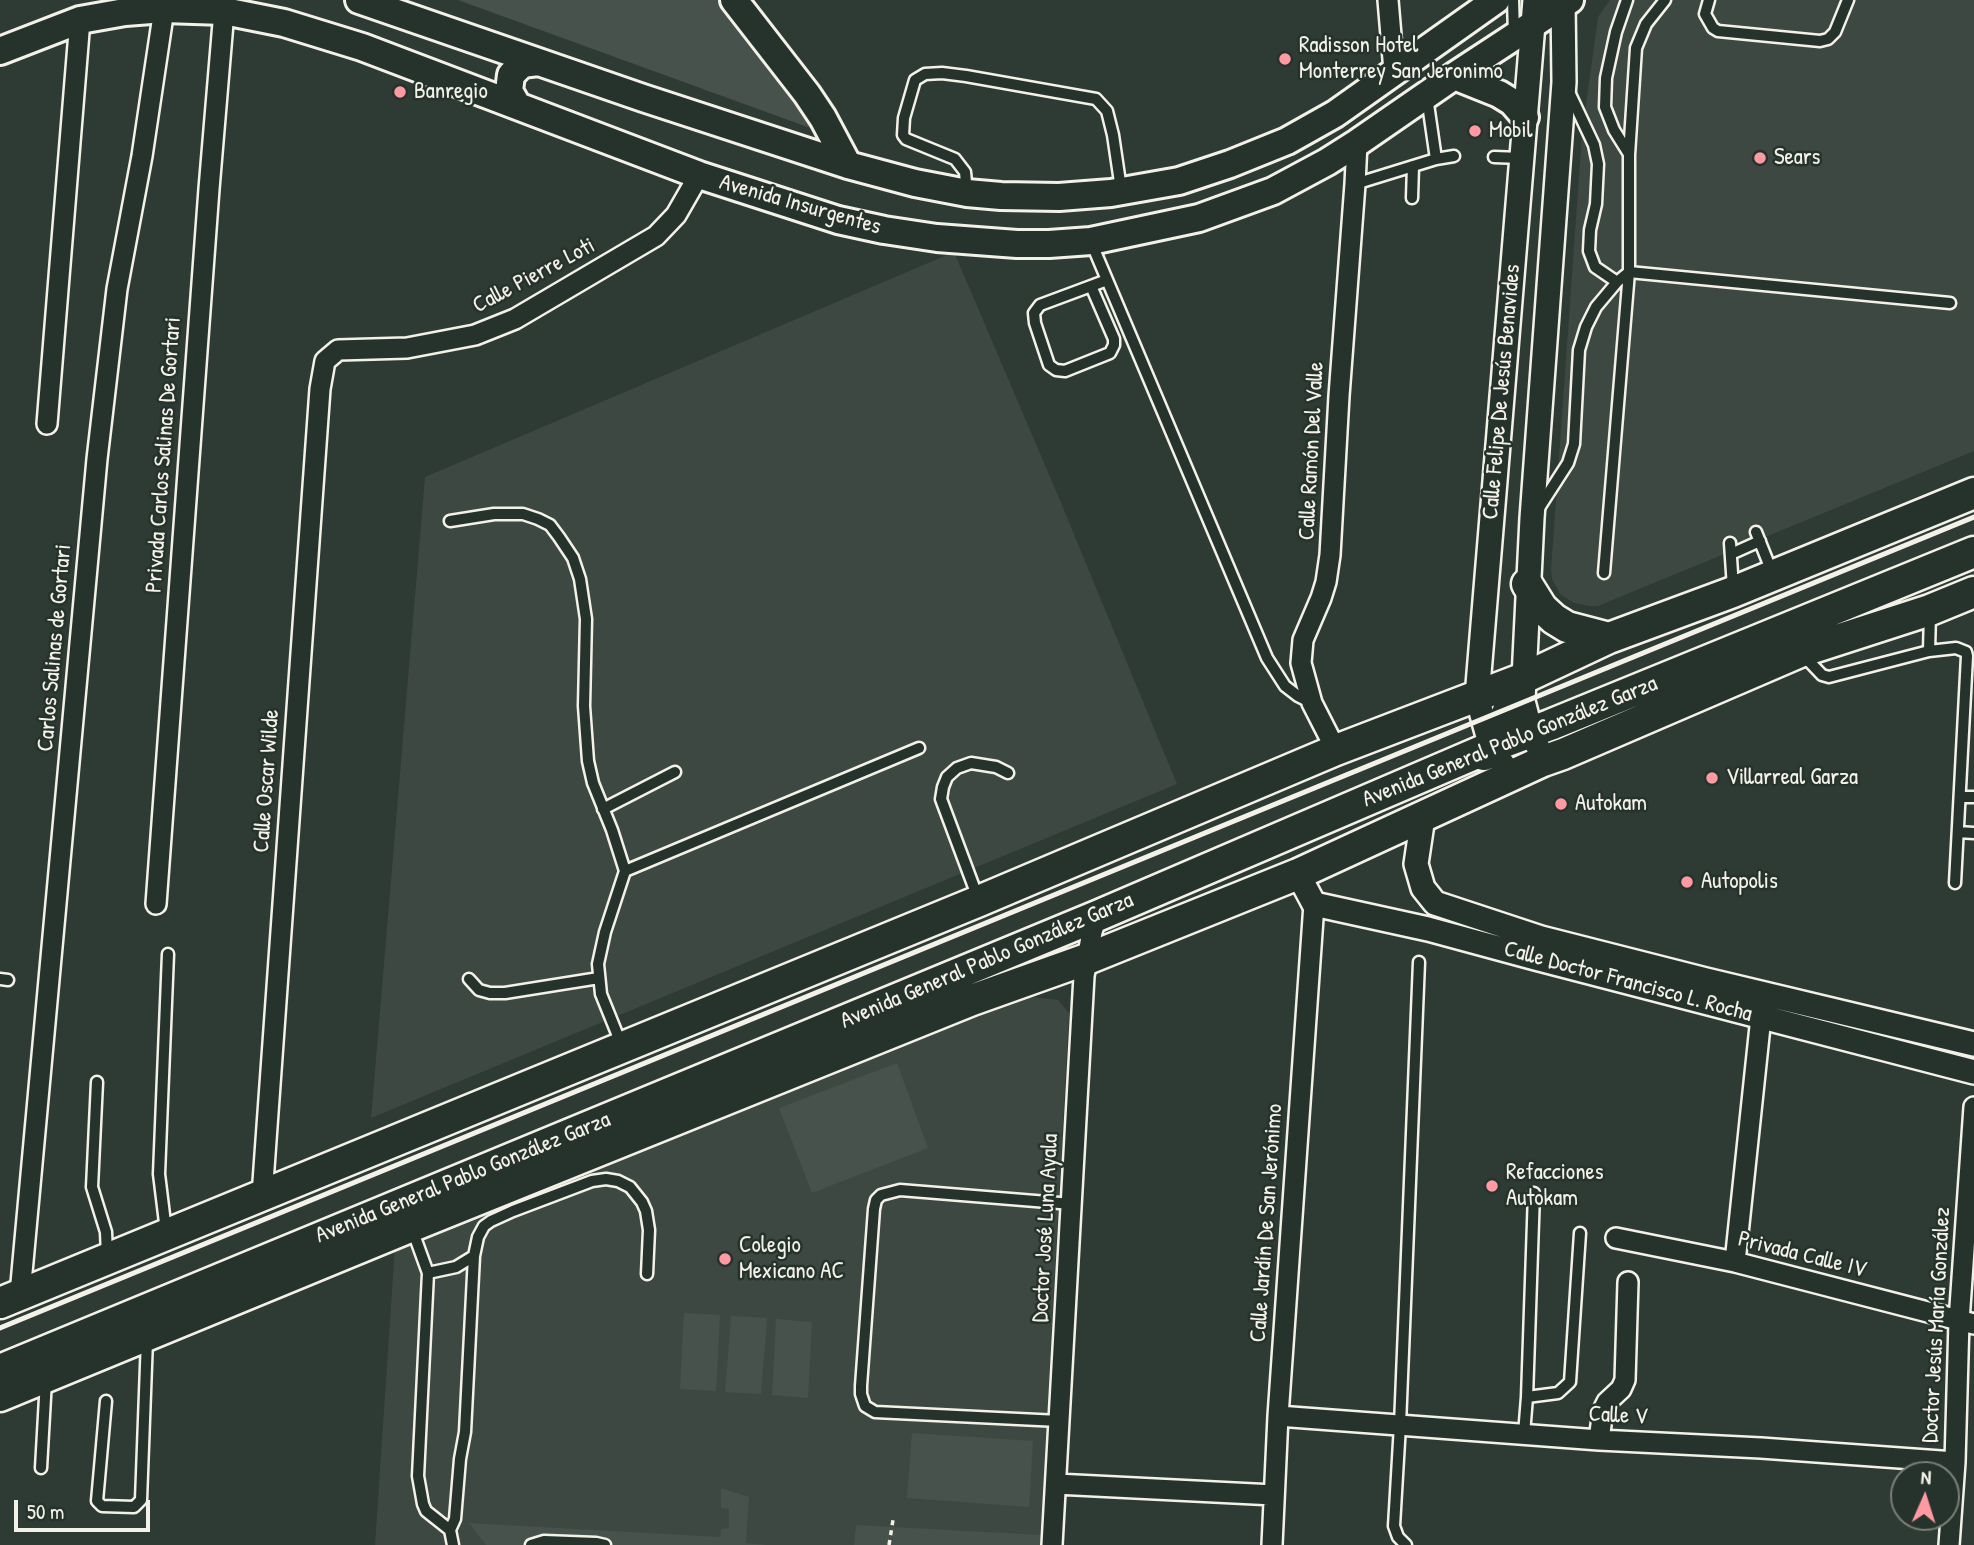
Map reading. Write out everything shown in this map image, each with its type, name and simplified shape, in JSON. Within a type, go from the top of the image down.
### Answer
[{"type":"main road","points":[[353,0],[362,47]]},
{"type":"main road","points":[[359,0],[848,165],[915,183],[967,193],[1059,197],[1121,191],[1179,181],[1287,141],[1335,114],[1496,0]]},
{"type":"main road","points":[[734,0],[807,94],[848,165]]},
{"type":"main road","name":"Avenida Insurgentes","points":[[0,51],[80,20],[125,12],[196,5],[284,23],[362,47],[699,175],[838,220],[937,238],[1017,244],[1091,241],[1199,218],[1273,191],[1357,143],[1427,96],[1527,20],[1565,1]]},
{"type":"main road","points":[[517,105],[509,91],[511,75],[522,64],[538,62]]},
{"type":"main road","points":[[1454,76],[1499,94],[1512,102],[1525,117]]},
{"type":"main road","points":[[10,1298],[979,901],[1336,750],[1524,678],[1609,638],[1733,592],[1974,493]]},
{"type":"main road","name":"Avenida General Pablo González Garza","points":[[0,1370],[1097,916],[1491,747],[1974,552]]},
{"type":"main road","points":[[1527,583],[1542,608],[1554,619],[1567,626],[1609,638]]},
{"type":"main road","name":"Avenida General Pablo González Garza","points":[[0,1396],[972,1000],[1087,959],[1298,874],[1544,761],[1800,652],[1930,610],[1974,592]]},
{"type":"main road","points":[[1267,886],[1277,869],[1286,861],[1334,837],[1414,807],[1460,781],[1491,747],[1524,678]]},
{"type":"street","points":[[1388,0],[1394,71]]},
{"type":"street","name":"Calle Felipe De Jesús Benavides","points":[[1544,761],[1531,732],[1523,701],[1527,583],[1564,82],[1565,1]]},
{"type":"street","name":"Carlos Salinas de Gortari","points":[[10,1298],[117,289],[142,156],[164,9]]},
{"type":"street","name":"Privada Carlos Salinas De Gortari","points":[[156,904],[208,203],[225,11]]},
{"type":"street","points":[[47,424],[80,20]]},
{"type":"street","name":"Calle Felipe De Jesús Benavides","points":[[1511,776],[1491,747],[1477,697],[1522,158],[1527,20]]},
{"type":"street","name":"Calle Ramón Del Valle","points":[[1336,750],[1312,703],[1301,663],[1303,640],[1321,598],[1331,555],[1357,143]]},
{"type":"street","name":"Calle Pierre Loti","points":[[322,369],[328,356],[338,351],[407,348],[475,335],[515,319],[656,236],[676,215],[699,175]]},
{"type":"street","name":"Calle Oscar Wilde","points":[[262,1196],[322,369]]},
{"type":"street","points":[[1423,817],[1416,863],[1423,888],[1435,903],[1428,929]]},
{"type":"street","points":[[1298,874],[1314,904]]},
{"type":"street","name":"Calle Doctor Francisco L. Rocha","points":[[1435,903],[1538,948]]},
{"type":"street","name":"Calle Doctor Francisco L. Rocha","points":[[1314,904],[1428,929],[1538,948],[1704,991],[1974,1044]]},
{"type":"street","name":"Calle Jardín De San Jerónimo","points":[[1272,1545],[1278,1416],[1314,904]]},
{"type":"street","name":"Doctor José Luna Ayala","points":[[1052,1545],[1084,976],[1097,916]]},
{"type":"street","name":"Calle Doctor Francisco L. Rocha","points":[[1704,991],[1761,1017],[1974,1072]]},
{"type":"street","points":[[1735,1262],[1761,1017]]},
{"type":"street","name":"Doctor Jesús María González","points":[[1955,1461],[1967,1323],[1974,1107]]},
{"type":"street","name":"Privada Calle IV","points":[[1616,1238],[1735,1262],[1967,1323]]},
{"type":"street","points":[[1599,1440],[1603,1410],[1625,1380],[1628,1282]]},
{"type":"street","name":"Calle V","points":[[1278,1416],[1599,1440],[1761,1447],[1942,1461]]},
{"type":"street","points":[[1055,1484],[1274,1495]]},
{"type":"lane","points":[[1513,0],[1527,20]]},
{"type":"lane","points":[[1627,0],[1616,32],[1606,78],[1605,107],[1614,130],[1629,155]]},
{"type":"lane","points":[[1604,573],[1629,272],[1629,155],[1636,48],[1646,24],[1665,0]]},
{"type":"lane","points":[[1709,0],[1705,14],[1713,28],[1718,31],[1820,41],[1828,39],[1835,32],[1849,1]]},
{"type":"lane","points":[[967,193],[965,172],[955,159],[906,139],[903,135],[904,118],[915,80],[925,74],[965,76],[1096,99],[1107,111],[1121,191]]},
{"type":"lane","points":[[1564,82],[1594,145],[1598,164],[1596,204],[1590,230],[1589,251],[1595,267],[1617,282]]},
{"type":"lane","points":[[1427,96],[1436,159]]},
{"type":"lane","points":[[1355,184],[1454,156]]},
{"type":"lane","points":[[1493,157],[1522,158]]},
{"type":"lane","points":[[1412,198],[1413,166]]},
{"type":"lane","points":[[1091,241],[1268,658],[1285,685],[1312,703]]},
{"type":"lane","points":[[1532,518],[1568,463],[1574,444],[1579,350],[1586,327],[1596,307],[1629,272],[1950,303]]},
{"type":"lane","points":[[1091,286],[1114,339],[1114,345],[1110,353],[1065,371],[1056,370],[1049,365],[1034,313],[1040,305],[1107,280]]},
{"type":"lane","points":[[450,521],[494,514],[523,514],[550,525],[573,558],[580,579],[586,619],[584,706],[588,761],[593,783],[625,870],[605,932],[598,964],[601,994],[623,1048]]},
{"type":"lane","points":[[1733,592],[1731,548],[1758,537],[1774,575]]},
{"type":"lane","points":[[1929,651],[1930,610]]},
{"type":"lane","points":[[1800,652],[1822,675],[1829,677],[1929,651],[1956,648],[1966,652],[1955,883]]},
{"type":"lane","points":[[625,870],[919,748]]},
{"type":"lane","points":[[979,901],[941,799],[943,787],[947,777],[957,768],[971,763],[996,766],[1008,772]]},
{"type":"lane","points":[[604,808],[675,772]]},
{"type":"lane","points":[[1960,797],[1974,797]]},
{"type":"lane","points":[[1958,832],[1974,833]]},
{"type":"lane","points":[[166,1235],[159,1174],[168,954]]},
{"type":"lane","points":[[1406,1545],[1398,1537],[1394,1525],[1419,962]]},
{"type":"lane","points":[[469,979],[479,990],[505,993],[599,978]]},
{"type":"lane","points":[[97,1082],[92,1187],[106,1231],[107,1259]]},
{"type":"lane","points":[[453,1545],[450,1530],[456,1519],[460,1459],[465,1432],[474,1256],[478,1237],[484,1226],[592,1181],[618,1181],[630,1187],[642,1202],[649,1230],[647,1274]]},
{"type":"lane","points":[[1059,1421],[875,1412],[865,1406],[861,1386],[874,1209],[876,1200],[881,1195],[900,1190],[1073,1204]]},
{"type":"lane","points":[[1524,1434],[1534,1194]]},
{"type":"lane","points":[[410,1227],[428,1273],[418,1476],[426,1511],[450,1530]]},
{"type":"lane","points":[[1527,1397],[1558,1393],[1570,1382],[1580,1233]]},
{"type":"lane","points":[[428,1273],[456,1267],[474,1256]]},
{"type":"lane","points":[[106,1401],[97,1501],[102,1506],[134,1507],[141,1500],[147,1335]]},
{"type":"lane","points":[[41,1468],[47,1376]]},
{"type":"lane","points":[[531,1545],[544,1541],[605,1545]]},
{"type":"path","points":[[889,1545],[893,1520]]},
{"type":"shaded area","points":[[458,0],[726,0],[817,122],[813,129]]},
{"type":"shaded area","points":[[1610,0],[1974,0],[1974,451],[1598,606],[1590,606],[1574,603],[1560,594],[1552,579],[1551,570],[1582,134],[1598,17]]},
{"type":"shaded area","points":[[954,252],[1177,784],[371,1118],[425,477]]},
{"type":"shaded area","name":"Colegio Mexicano AC","points":[[1031,997],[1058,1000],[1069,1013],[1040,1545],[375,1545],[395,1246],[993,1004]]},
{"type":"shaded area","points":[[897,1063],[928,1148],[812,1193],[779,1108]]},
{"type":"shaded area","points":[[684,1313],[720,1315],[716,1391],[680,1389]]},
{"type":"shaded area","points":[[731,1316],[767,1318],[761,1394],[725,1392]]},
{"type":"shaded area","points":[[776,1319],[812,1322],[808,1398],[772,1395]]},
{"type":"shaded area","points":[[912,1433],[1033,1441],[1029,1507],[907,1498]]},
{"type":"shaded area","points":[[721,1488],[749,1497],[746,1543],[768,1545],[486,1545],[469,1523],[720,1537],[721,1529],[729,1528],[729,1509],[721,1508]]},
{"type":"shaded area","points":[[856,1525],[1041,1535],[1040,1545],[854,1545]]},
{"type":"railway","points":[[0,1328],[1974,517]]},
{"type":"place","name":"Radisson Hotel Monterrey San Jeronimo","points":[[1285,59]]},
{"type":"place","name":"Banregio","points":[[400,92]]},
{"type":"place","name":"Mobil","points":[[1475,131]]},
{"type":"place","name":"Sears","points":[[1760,158]]},
{"type":"place","name":"Villarreal Garza","points":[[1712,778]]},
{"type":"place","name":"Autokam","points":[[1561,804]]},
{"type":"place","name":"Autopolis","points":[[1687,882]]},
{"type":"place","name":"Refacciones Autokam","points":[[1492,1186]]},
{"type":"place","name":"Colegio Mexicano AC","points":[[725,1259]]}]
